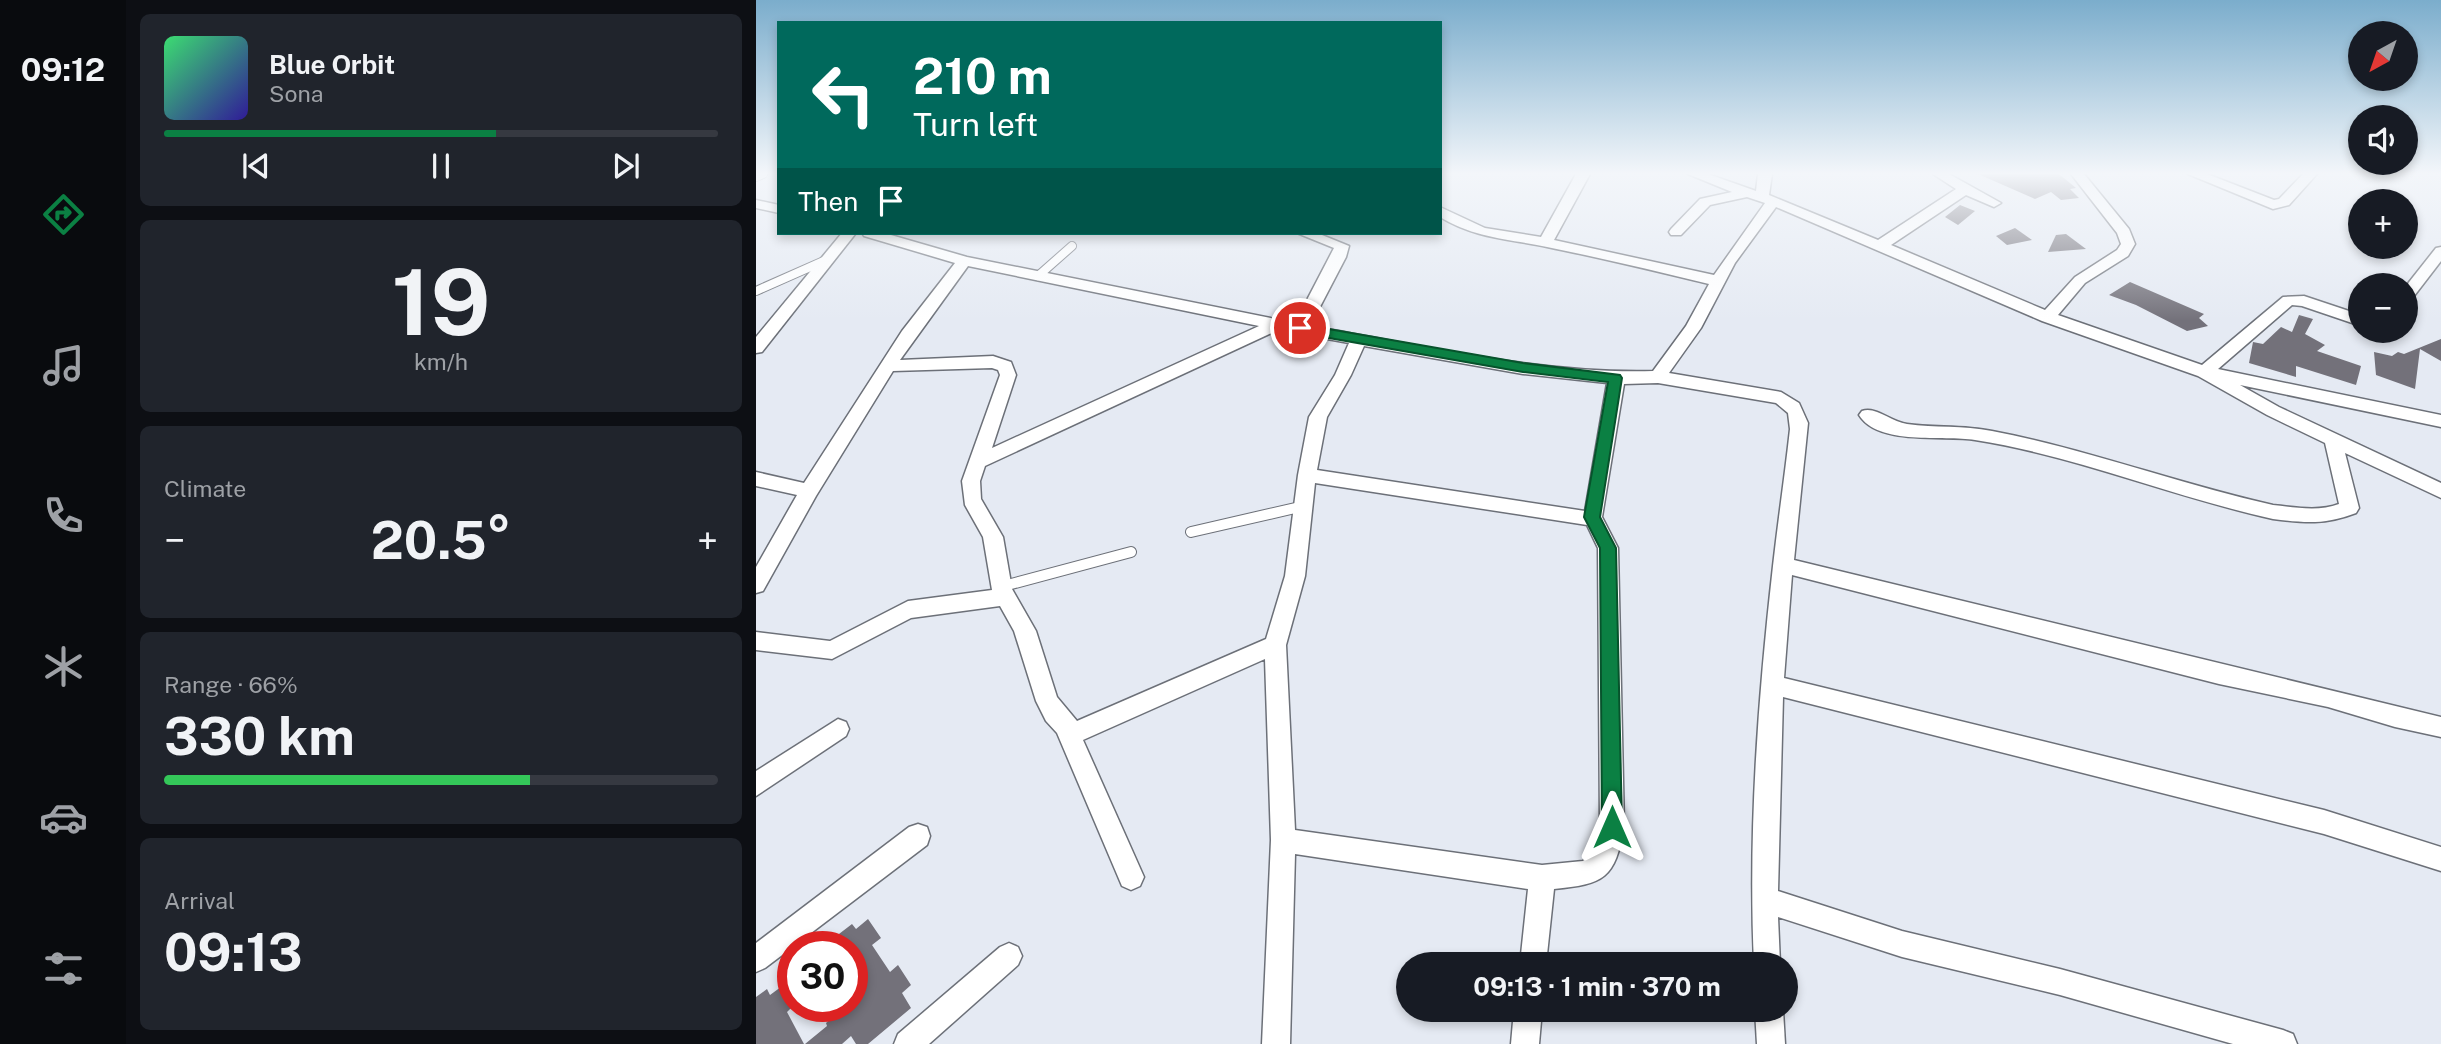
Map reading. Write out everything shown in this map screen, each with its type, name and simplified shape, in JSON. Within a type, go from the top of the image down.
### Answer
[{"type":"street","points":[[1459,223],[1482,232],[1545,242],[1718,281]]},
{"type":"street","points":[[1545,242],[1556,223]]},
{"type":"street","points":[[1676,232],[1685,223]]},
{"type":"street","points":[[1658,377],[1693,328],[1747,223]]},
{"type":"street","points":[[1822,223],[2048,317],[2204,372],[2263,382],[2441,421]]},
{"type":"street","points":[[1878,247],[1914,223]]},
{"type":"street","points":[[2048,317],[2080,280],[2123,253],[2128,244],[2124,232],[2116,223]]},
{"type":"street","points":[[756,348],[847,235]]},
{"type":"street","points":[[876,235],[964,261],[1277,324],[1523,368],[1615,378],[1658,377],[1782,398],[1794,406],[1799,416],[1800,429],[1783,565],[1773,685],[1764,899],[1766,952]]},
{"type":"street","points":[[1300,328],[1339,257],[1342,246],[1310,235]]},
{"type":"street","points":[[2418,281],[2441,251]]},
{"type":"street","points":[[756,585],[809,491],[888,366],[964,261]]},
{"type":"street","points":[[2204,372],[2288,300],[2304,301],[2348,316]]},
{"type":"street","points":[[978,462],[1277,324]]},
{"type":"street","points":[[1276,1044],[1283,840],[1275,645],[1295,576],[1307,475],[1318,417],[1343,375],[1359,338]]},
{"type":"street","points":[[888,366],[993,362],[1004,366],[1008,375],[971,481],[969,496],[993,537],[1003,592],[1024,630],[1052,710],[1066,728],[1131,877]]},
{"type":"street","points":[[2204,372],[2273,411],[2441,491]]},
{"type":"street","points":[[1283,840],[1542,878],[1589,873],[1607,854],[1612,827],[1608,548],[1592,517],[1615,378]]},
{"type":"street","points":[[1868,415],[1883,427],[1904,432],[1956,431],[2014,441],[2268,513],[2314,516],[2341,514],[2349,508],[2333,439]]},
{"type":"street","points":[[1307,475],[1581,519],[1592,517]]},
{"type":"street","points":[[756,479],[809,491]]},
{"type":"street","points":[[1783,565],[2219,674],[2328,697],[2395,717],[2441,727]]},
{"type":"street","points":[[756,641],[832,650],[908,610],[1003,592]]},
{"type":"street","points":[[1066,728],[1074,732],[1088,728],[1275,645]]},
{"type":"street","points":[[1773,685],[2324,822],[2441,859]]},
{"type":"street","points":[[756,785],[838,729]]},
{"type":"street","points":[[756,959],[918,836]]},
{"type":"street","points":[[1534,952],[1542,878]]},
{"type":"street","points":[[1764,899],[1902,944],[2060,982],[2283,1044]]},
{"type":"street","points":[[908,1044],[1009,956]]},
{"type":"street","points":[[1525,1044],[1527,1022]]},
{"type":"street","points":[[1769,1022],[1770,1044]]},
{"type":"lane","points":[[1038,276],[1072,246]]},
{"type":"lane","points":[[756,290],[828,260]]},
{"type":"lane","points":[[1191,532],[1304,506]]},
{"type":"lane","points":[[1003,592],[1131,552]]},
{"type":"building","points":[[2015,228],[2032,240],[2007,245],[1996,236]]},
{"type":"building","points":[[2066,234],[2086,249],[2048,252],[2056,235]]},
{"type":"building","points":[[2130,282],[2204,314],[2199,318],[2208,326],[2187,331],[2136,305],[2109,295]]},
{"type":"building","points":[[2299,315],[2313,319],[2305,334],[2325,345],[2317,351],[2361,366],[2356,385],[2296,366],[2296,377],[2249,363],[2253,342],[2263,344],[2281,327],[2292,332]]},
{"type":"building","points":[[2441,339],[2441,361],[2420,349],[2415,389],[2376,375],[2374,352],[2392,356],[2398,352],[2404,354]]},
{"type":"building","points":[[868,919],[881,938],[872,945],[890,972],[898,965],[911,985],[902,993],[911,1008],[868,1044],[856,1044],[851,1036],[842,1044],[805,1044],[827,1026],[827,1022],[868,1022],[868,931],[843,931],[852,924],[856,929]]},
{"type":"building","points":[[767,989],[770,995],[777,990],[777,1022],[792,1022],[804,1044],[756,1044],[756,997]]},
{"type":"route","points":[[1300,328],[1523,368],[1615,378],[1592,517],[1608,548],[1612,827]]}]
